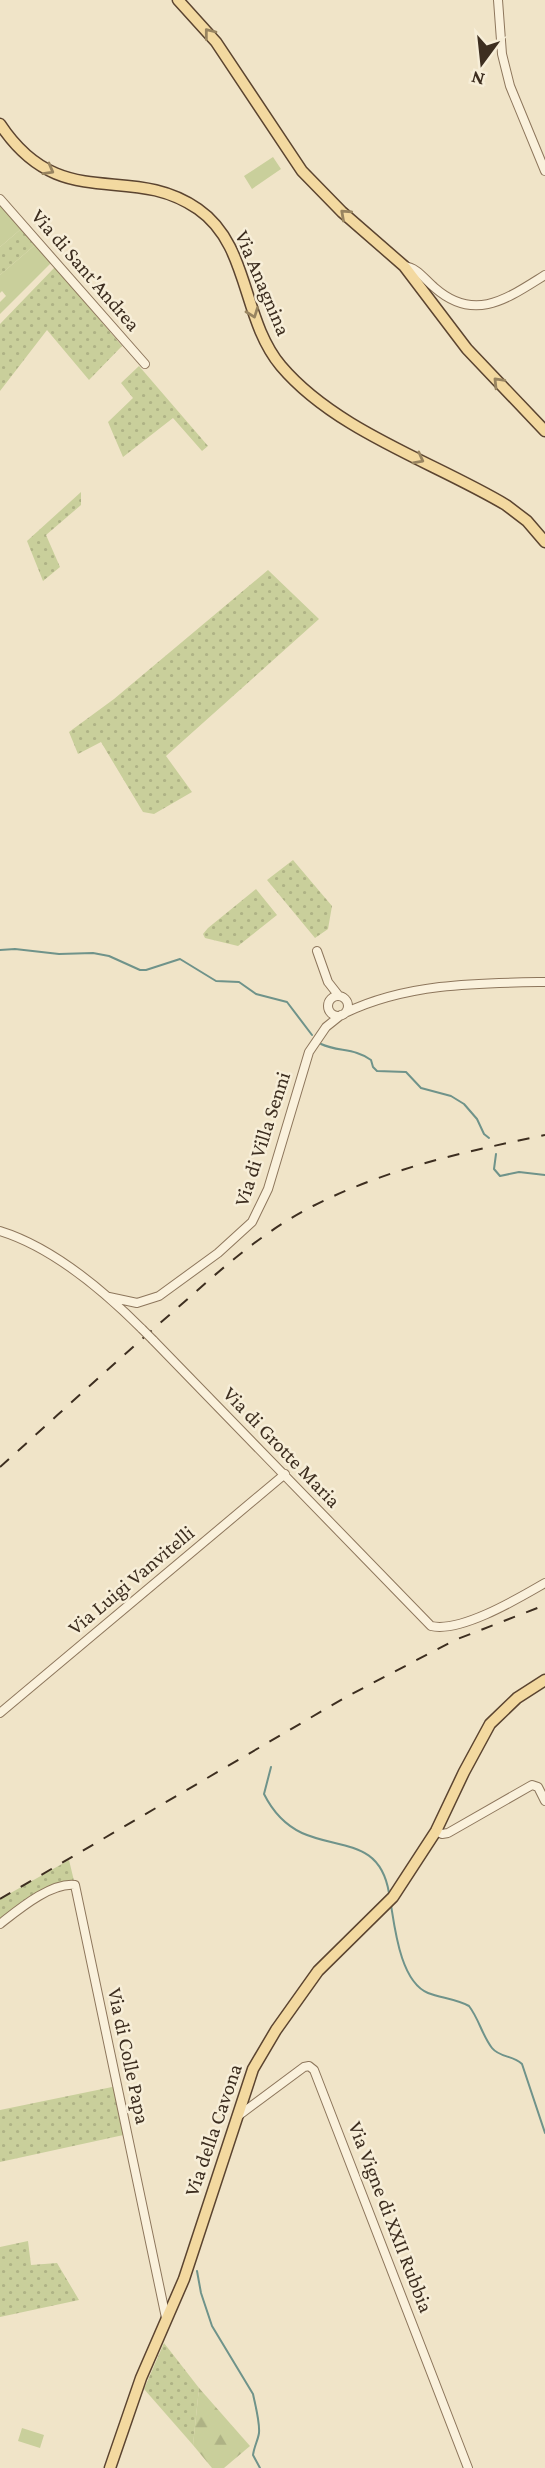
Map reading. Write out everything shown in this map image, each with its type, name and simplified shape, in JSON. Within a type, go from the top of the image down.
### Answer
[{"type":"main road","points":[[178,0],[216,43],[302,172],[404,266],[467,349],[545,431]]},
{"type":"main road","name":"Via Anagnina","points":[[0,124],[22,150],[54,174],[84,183],[164,193],[185,201],[205,214],[233,251],[254,318],[267,346],[306,392],[345,420],[513,510],[531,524],[545,542]]},
{"type":"main road","name":"Via della Cavona","points":[[110,2468],[141,2378],[184,2279],[253,2069],[276,2030],[318,1971],[390,1900],[436,1831],[468,1762],[490,1724],[517,1698],[545,1680]]},
{"type":"street","points":[[498,0],[502,54],[510,86],[545,172]]},
{"type":"street","name":"Via di Sant'Andrea","points":[[0,199],[145,364]]},
{"type":"street","points":[[404,266],[414,268],[451,299],[480,306],[503,300],[545,275]]},
{"type":"street","points":[[317,951],[330,985],[348,1005],[343,1014],[336,1016],[329,1011]]},
{"type":"street","name":"Via di Villa Senni","points":[[109,1297],[137,1303],[159,1296],[218,1253],[252,1222],[274,1173],[309,1052],[326,1027],[343,1014],[396,994],[456,986],[545,982]]},
{"type":"street","name":"Via di Villa Senni","points":[[326,1027],[328,1004],[339,998],[369,1002]]},
{"type":"street","name":"Via di Grotte Maria","points":[[0,1231],[41,1249],[109,1297],[431,1626],[440,1627],[486,1614],[545,1583]]},
{"type":"street","name":"Via Luigi Vanvitelli","points":[[0,1713],[285,1474]]},
{"type":"street","points":[[436,1831],[448,1833],[532,1785],[538,1787],[545,1801]]},
{"type":"street","name":"Via di Colle Papa","points":[[0,1924],[38,1896],[67,1884],[75,1885],[167,2319]]},
{"type":"street","name":"Via Vigne di XXII Rubbia","points":[[236,2118],[304,2067],[309,2066],[314,2070],[468,2468]]},
{"type":"green space","points":[[273,157],[281,169],[252,189],[244,176]]},
{"type":"green space","points":[[0,205],[21,229],[0,247]]},
{"type":"green space","points":[[21,229],[35,245],[0,275],[0,247]]},
{"type":"green space","points":[[35,245],[51,263],[0,314],[0,302],[6,296],[2,291],[0,293],[0,275]]},
{"type":"green space","points":[[55,267],[122,346],[89,380],[47,330],[0,391],[0,324]]},
{"type":"green space","points":[[139,366],[208,446],[202,451],[173,418],[123,457],[108,422],[133,398],[121,383]]},
{"type":"green space","points":[[81,492],[81,505],[46,535],[60,567],[43,581],[27,541]]},
{"type":"green space","points":[[268,570],[319,619],[166,756],[192,792],[154,814],[143,812],[101,742],[78,754],[69,732],[114,699]]},
{"type":"green space","points":[[293,860],[332,906],[328,929],[315,938],[267,880]]},
{"type":"green space","points":[[256,889],[277,915],[238,946],[205,938],[203,934],[208,928]]},
{"type":"green space","points":[[69,1860],[75,1885],[39,1896],[0,1924],[0,1899]]},
{"type":"green space","points":[[117,2086],[128,2134],[0,2162],[0,2110]]},
{"type":"green space","points":[[28,2241],[31,2265],[57,2263],[79,2300],[0,2317],[0,2247]]},
{"type":"green space","points":[[164,2343],[199,2388],[193,2445],[144,2389]]},
{"type":"green space","points":[[199,2388],[250,2446],[224,2468],[212,2468],[193,2445]]},
{"type":"green space","points":[[22,2428],[44,2435],[40,2448],[18,2441]]},
{"type":"waterway","points":[[0,950],[93,953],[109,956],[140,970],[180,959],[216,981],[239,982],[256,994],[287,1002],[312,1035]]},
{"type":"waterway","points":[[321,1044],[365,1056],[371,1060],[377,1071],[406,1072],[421,1088],[451,1096],[464,1104],[489,1138]]},
{"type":"waterway","points":[[496,1154],[494,1169],[500,1176],[519,1172],[545,1175]]},
{"type":"waterway","points":[[271,1767],[264,1794],[280,1816],[302,1833],[368,1855],[377,1863],[389,1893]]},
{"type":"waterway","points":[[391,1905],[401,1954],[411,1978],[428,1993],[469,2006],[492,2048],[522,2064],[545,2133]]},
{"type":"waterway","points":[[197,2271],[212,2326],[253,2394],[259,2429],[253,2455],[260,2468]]},
{"type":"railway","points":[[0,1467],[223,1268],[275,1228],[341,1193],[398,1171],[545,1135]]},
{"type":"railway","points":[[0,1899],[346,1697],[455,1640],[545,1605]]}]
